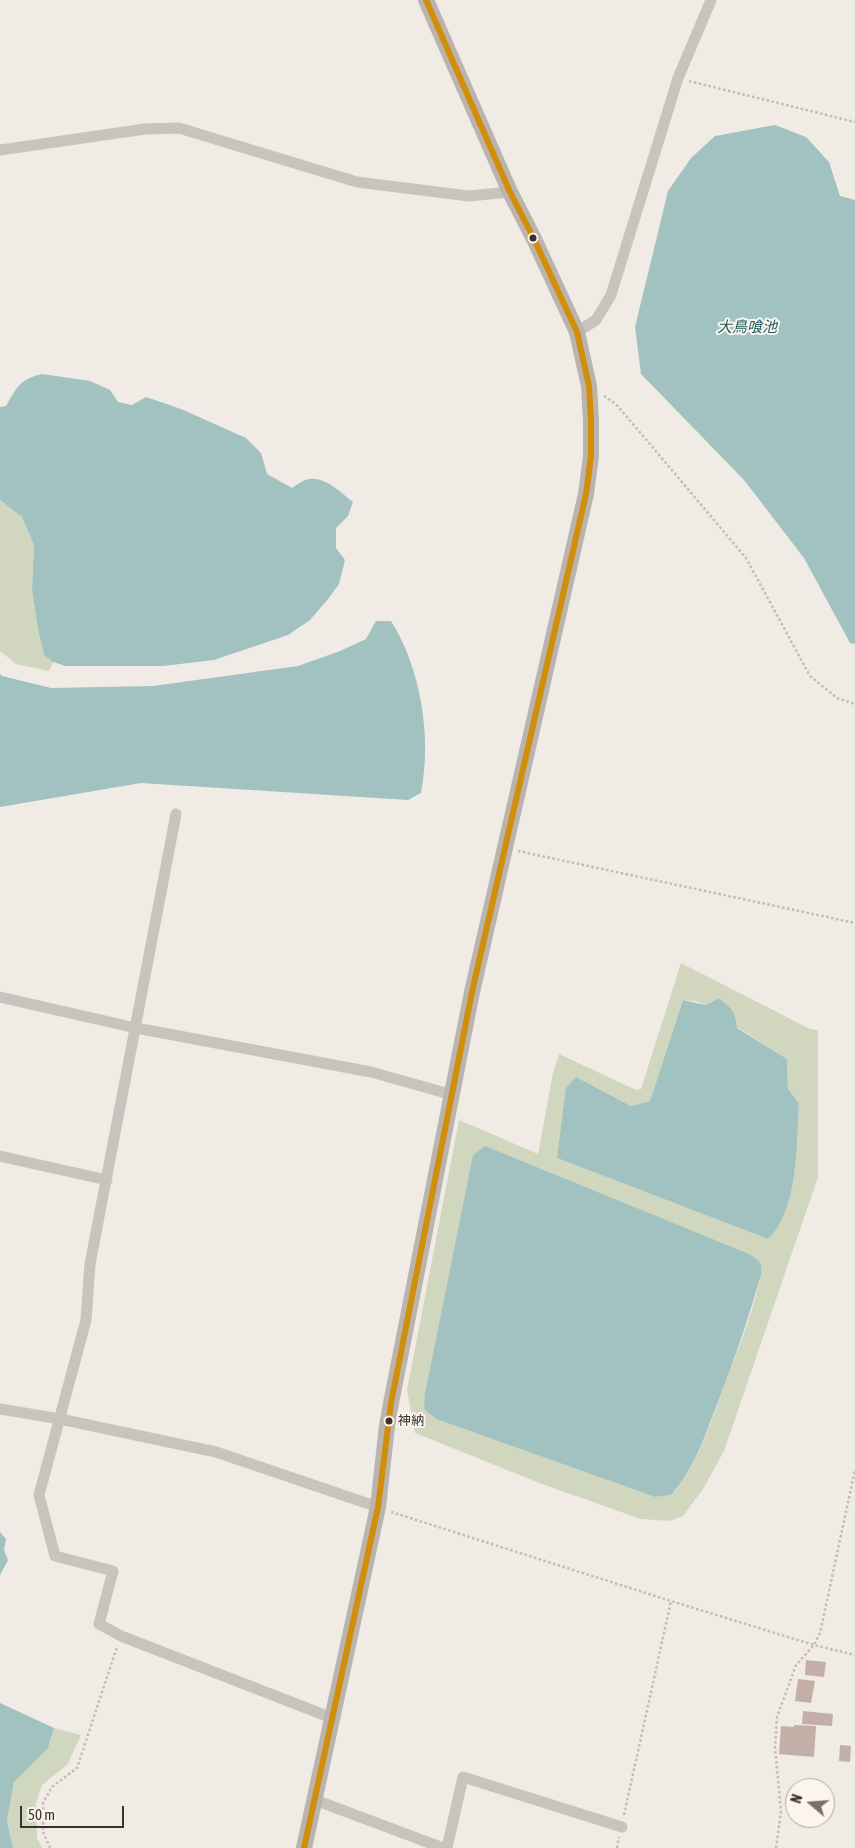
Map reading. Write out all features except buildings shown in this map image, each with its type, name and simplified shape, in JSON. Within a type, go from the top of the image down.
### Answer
[{"type":"main road","points":[[304,1848],[378,1507],[391,1403],[472,992],[586,494],[591,456],[589,386],[577,332],[510,192],[426,0]]},
{"type":"street","points":[[577,332],[596,320],[611,295],[678,78],[711,0]]},
{"type":"street","points":[[0,150],[145,129],[179,128],[357,182],[469,196],[510,192]]},
{"type":"street","points":[[176,814],[90,1264],[86,1320],[39,1495],[55,1556],[113,1571],[99,1624],[121,1636],[332,1718]]},
{"type":"street","points":[[0,997],[136,1028],[371,1072],[453,1095]]},
{"type":"street","points":[[0,1156],[107,1180]]},
{"type":"street","points":[[0,1409],[60,1419],[216,1452],[378,1507]]},
{"type":"street","points":[[447,1848],[463,1777],[622,1827]]},
{"type":"street","points":[[315,1800],[443,1848]]},
{"type":"path","points":[[678,78],[855,122]]},
{"type":"path","points":[[589,386],[616,404],[746,558],[810,676],[837,698],[855,704]]},
{"type":"path","points":[[505,848],[855,923]]},
{"type":"path","points":[[776,1848],[781,1811],[776,1747],[777,1717],[796,1664],[814,1644],[820,1633],[855,1470]]},
{"type":"path","points":[[378,1507],[671,1601],[855,1655]]},
{"type":"path","points":[[617,1848],[671,1601]]},
{"type":"path","points":[[50,1848],[43,1832],[43,1803],[52,1786],[77,1768],[121,1636]]},
{"type":"green space","points":[[0,500],[22,517],[34,545],[32,589],[44,655],[53,662],[49,671],[16,664],[0,651]]},
{"type":"green space","points":[[681,963],[810,1029],[818,1030],[818,1177],[724,1451],[703,1489],[683,1516],[669,1521],[641,1519],[542,1484],[415,1433],[407,1390],[459,1120],[538,1154],[553,1073],[559,1054],[636,1090],[641,1089]],"holes":[[[719,998],[732,1011],[736,1018],[737,1027],[787,1059],[788,1089],[799,1103],[793,1178],[787,1205],[768,1239],[557,1158],[576,1077],[631,1106],[650,1101],[683,1000],[695,1001],[706,1005]],[[762,1268],[748,1323],[698,1454],[671,1495],[655,1497],[436,1419],[424,1409]]]},
{"type":"green space","points":[[54,1728],[81,1735],[68,1764],[42,1785],[36,1803],[37,1838],[42,1848],[13,1848],[7,1821],[14,1781],[48,1748]]},
{"type":"water","name":"大鳥喰池","points":[[775,125],[806,137],[829,162],[840,196],[855,200],[855,644],[850,643],[804,558],[744,480],[641,374],[635,327],[668,191],[691,158],[715,136]]},
{"type":"water","points":[[42,374],[90,381],[110,390],[118,402],[132,405],[146,397],[181,409],[246,438],[261,453],[267,474],[292,488],[305,480],[316,479],[322,480],[338,490],[353,502],[348,516],[336,528],[336,548],[345,560],[339,584],[328,599],[310,620],[288,635],[214,660],[163,666],[66,666],[53,662],[44,655],[32,589],[34,545],[22,517],[0,500],[0,407],[6,406],[16,389],[24,381]]},
{"type":"water","points":[[376,621],[391,621],[410,660],[421,704],[424,727],[424,772],[421,793],[408,800],[141,783],[0,807],[0,674],[51,688],[153,686],[298,666],[340,651],[366,639]]},
{"type":"water","points":[[719,998],[732,1010],[737,1028],[787,1059],[788,1089],[799,1103],[796,1156],[791,1194],[786,1211],[768,1239],[557,1158],[566,1088],[576,1077],[631,1106],[650,1101],[683,1000],[706,1005]]},
{"type":"water","points":[[485,1146],[749,1254],[760,1262],[761,1275],[752,1306],[709,1425],[693,1462],[671,1495],[655,1497],[436,1419],[424,1409],[425,1394],[473,1155]]},
{"type":"water","points":[[0,1532],[6,1539],[4,1550],[8,1560],[0,1575]]},
{"type":"water","points":[[0,1703],[54,1728],[48,1748],[14,1782],[7,1821],[13,1848],[0,1848]]},
{"type":"transit line","points":[[304,1848],[378,1507],[391,1403],[472,992],[586,494],[591,456],[589,386],[577,332],[510,192],[426,0]]},
{"type":"place","name":"神納","points":[[389,1421]]}]
